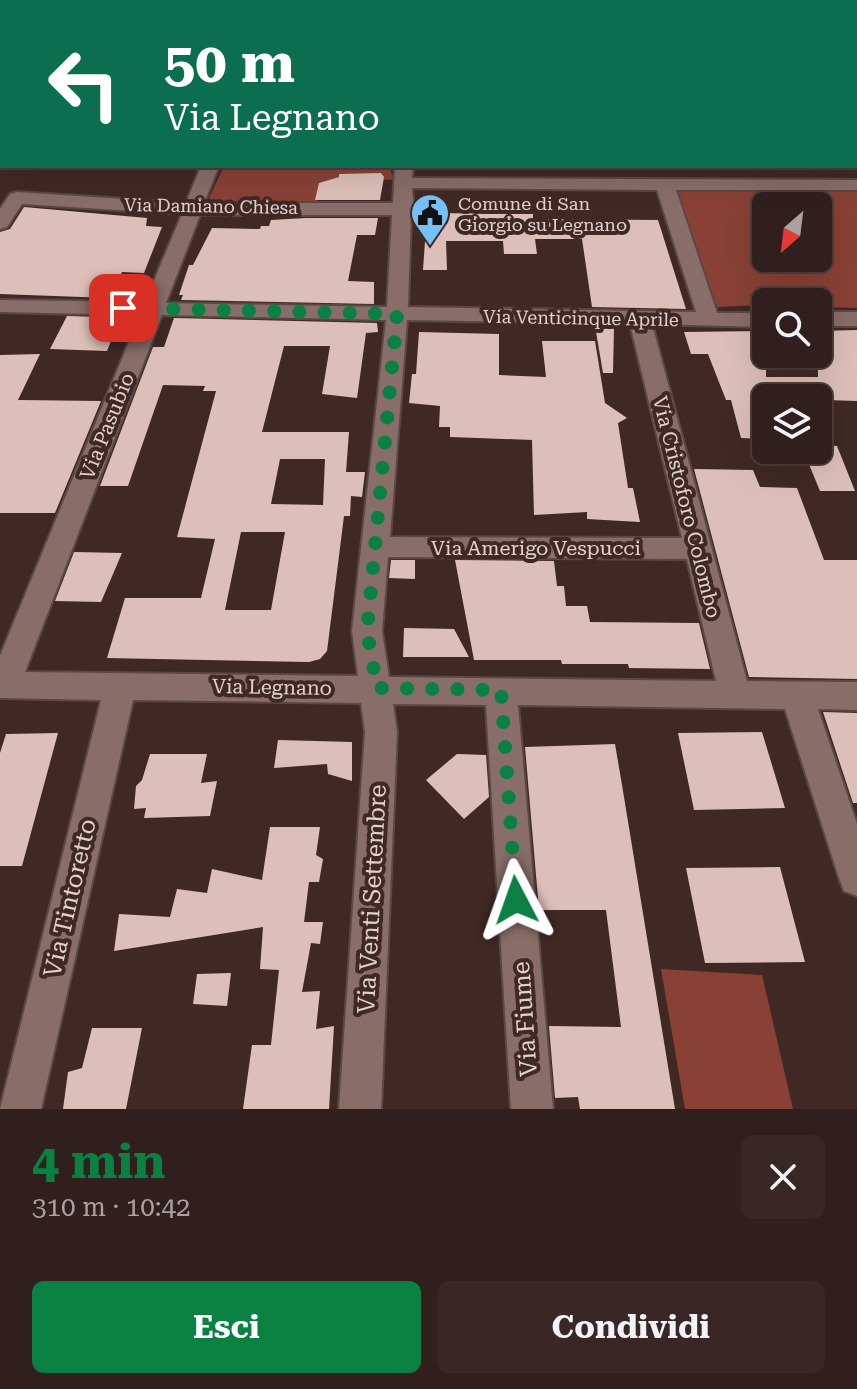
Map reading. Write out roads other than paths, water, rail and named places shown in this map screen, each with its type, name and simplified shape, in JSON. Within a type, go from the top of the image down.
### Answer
[{"type":"street","name":"Via Pasubio","points":[[2,685],[209,168]]},
{"type":"street","points":[[405,175],[665,185],[857,185]]},
{"type":"street","name":"Via Venti Settembre","points":[[360,1109],[381,732],[367,631],[397,314],[405,175]]},
{"type":"street","points":[[665,185],[709,320]]},
{"type":"street","name":"Via Damiano Chiesa","points":[[0,223],[17,198],[191,209],[405,209]]},
{"type":"street","name":"Via Venticinque Aprile","points":[[0,306],[752,320]]},
{"type":"street","points":[[832,319],[857,319]]},
{"type":"street","name":"Via Cristoforo Colombo","points":[[640,320],[735,695]]},
{"type":"street","name":"Via Amerigo Vespucci","points":[[375,547],[698,549]]},
{"type":"street","name":"Via Legnano","points":[[2,685],[857,696]]},
{"type":"street","name":"Via Tintoretto","points":[[20,1109],[120,686]]},
{"type":"street","name":"Via Fiume","points":[[501,690],[532,1109]]},
{"type":"street","points":[[797,695],[857,878]]},
{"type":"place","name":"Comune di San Giorgio su Legnano","points":[[430,247]]}]
